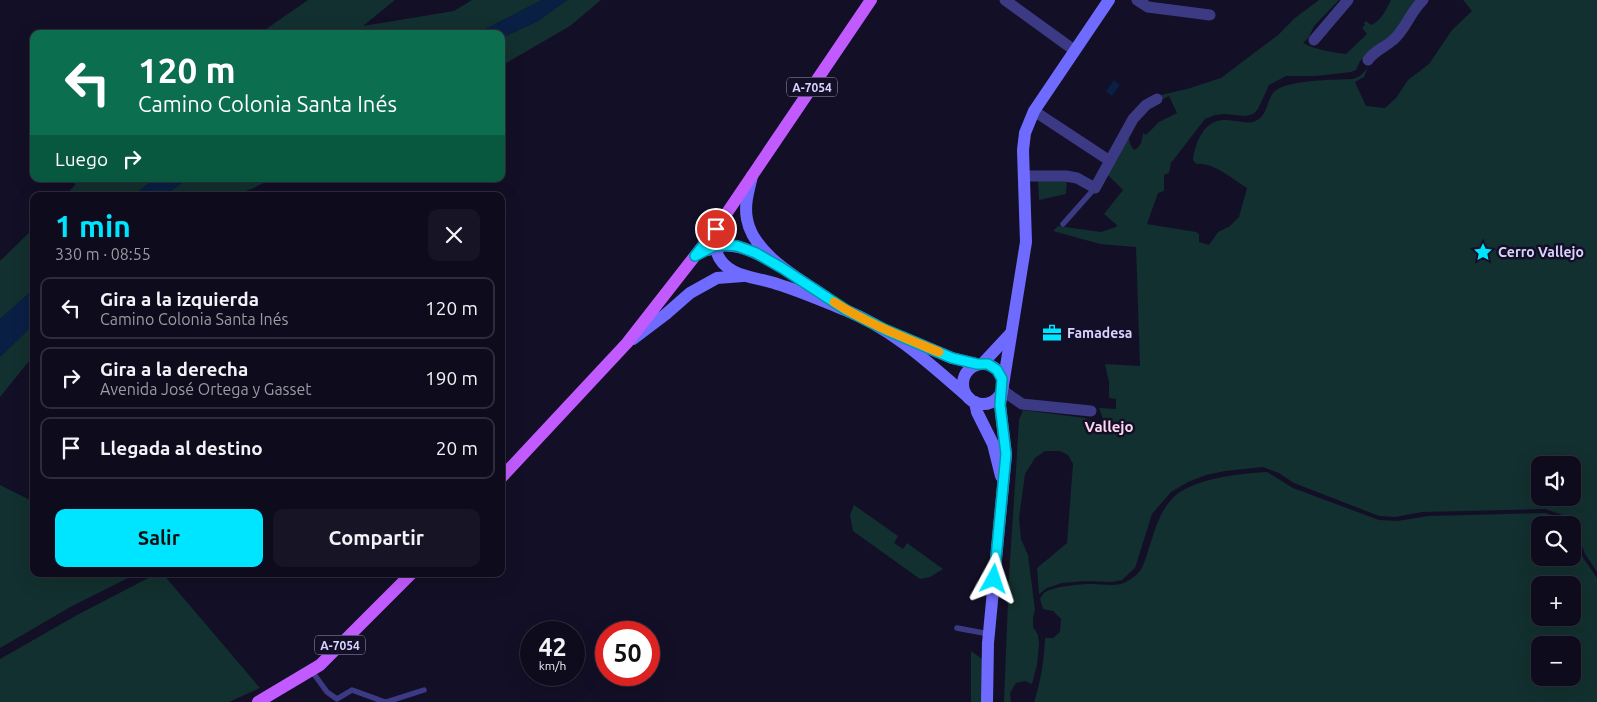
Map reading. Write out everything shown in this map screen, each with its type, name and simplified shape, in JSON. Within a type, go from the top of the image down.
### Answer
[{"type":"main road","name":"A-7054","points":[[505,474],[627,343],[716,229],[871,0]]},
{"type":"main road","points":[[987,702],[989,634],[1006,454],[1000,405],[1026,242],[1023,150],[1025,133],[1034,111],[1109,0]]},
{"type":"main road","points":[[753,174],[746,202],[746,217],[750,232],[762,249],[782,268]]},
{"type":"main road","points":[[716,229],[714,246],[722,262],[734,271],[777,284],[846,310],[886,330],[952,358],[988,364],[997,370],[1002,379],[1002,387],[996,399],[980,404],[972,400],[933,366],[886,330]]},
{"type":"main road","points":[[695,256],[714,246],[737,246],[756,253],[782,268],[846,310]]},
{"type":"main road","name":"A-7054","points":[[627,343],[666,314],[690,293],[717,278],[745,275]]},
{"type":"main road","points":[[1003,486],[993,444],[972,400],[963,389],[964,377],[972,367],[980,364],[1011,332]]},
{"type":"main road","name":"A-7054","points":[[258,702],[320,665],[408,577]]},
{"type":"street","points":[[1005,0],[1074,50]]},
{"type":"street","points":[[1136,0],[1148,7],[1210,15]]},
{"type":"street","points":[[1314,40],[1348,0]]},
{"type":"street","points":[[1368,60],[1372,54],[1391,42],[1402,31],[1415,7],[1423,0]]},
{"type":"street","points":[[1024,176],[1066,176],[1077,178],[1095,188],[1133,119],[1146,106],[1158,100]]},
{"type":"street","points":[[1034,111],[1110,161]]},
{"type":"street","points":[[1002,387],[1022,404],[1091,410]]},
{"type":"lane","points":[[1063,224],[1095,188]]},
{"type":"lane","points":[[957,628],[989,634]]},
{"type":"lane","points":[[311,670],[336,701],[352,690],[385,702],[424,690]]},
{"type":"green space","points":[[308,0],[395,0],[363,26],[454,11],[472,0],[542,0],[484,30],[265,30]]},
{"type":"green space","points":[[567,0],[601,0],[570,26],[505,64],[505,36],[538,21]]},
{"type":"green space","points":[[1319,0],[1339,0],[1314,26],[1309,37],[1303,43],[1319,49],[1346,54],[1367,34],[1362,28],[1365,25],[1364,23],[1366,21],[1371,25],[1378,21],[1391,0],[1417,0],[1403,26],[1370,51],[1360,61],[1356,70],[1316,76],[1286,76],[1269,85],[1258,109],[1253,114],[1246,116],[1224,114],[1205,119],[1171,163],[1169,173],[1164,175],[1164,191],[1158,193],[1147,224],[1196,232],[1199,234],[1199,242],[1209,245],[1218,232],[1230,226],[1239,217],[1247,188],[1216,168],[1196,164],[1193,160],[1195,148],[1205,129],[1212,123],[1226,120],[1253,122],[1259,119],[1274,92],[1280,88],[1300,82],[1353,79],[1360,76],[1368,68],[1364,77],[1355,82],[1366,106],[1385,108],[1396,98],[1408,80],[1429,64],[1452,30],[1472,11],[1463,0],[1597,0],[1597,572],[1585,554],[1581,543],[1581,516],[1564,516],[1545,509],[1422,512],[1395,517],[1379,516],[1294,483],[1279,473],[1263,467],[1206,475],[1188,482],[1171,492],[1152,514],[1135,568],[1122,580],[1062,583],[1047,588],[1039,594],[1037,568],[1067,543],[1073,464],[1068,455],[1060,451],[1045,451],[1035,458],[1025,474],[1019,518],[1021,539],[1028,555],[1035,610],[1033,627],[1038,635],[1039,644],[1037,665],[1032,684],[1025,681],[1016,683],[1010,693],[1011,702],[1004,702],[1009,575],[1019,420],[1023,410],[1085,418],[1098,425],[1103,419],[1099,408],[1116,409],[1116,399],[1109,398],[1109,382],[1105,364],[1140,366],[1136,247],[1100,244],[1053,231],[1058,226],[1101,232],[1116,227],[1117,225],[1104,214],[1123,190],[1106,173],[1129,137],[1130,144],[1134,150],[1140,145],[1143,133],[1146,135],[1159,122],[1177,113],[1169,96],[1161,100],[1161,95],[1221,78],[1278,35],[1295,18]]},
{"type":"green space","points":[[1067,180],[1066,194],[1039,200],[1038,181]]},
{"type":"green space","points":[[74,182],[151,182],[137,192],[69,192],[75,185]]},
{"type":"green space","points":[[183,182],[265,182],[242,192],[169,192]]},
{"type":"green space","points":[[30,232],[30,293],[0,319],[0,261]]},
{"type":"green space","points":[[30,328],[30,360],[0,397],[0,357]]},
{"type":"green space","points":[[1267,472],[1293,488],[1379,520],[1398,521],[1428,516],[1546,513],[1555,516],[1531,516],[1531,566],[1581,566],[1581,553],[1597,578],[1597,702],[1034,702],[1042,671],[1045,638],[1053,638],[1060,632],[1061,619],[1053,611],[1043,609],[1040,599],[1044,593],[1067,586],[1122,584],[1132,579],[1143,566],[1158,520],[1168,503],[1181,491],[1191,486],[1231,476]]},
{"type":"green space","points":[[0,485],[30,500],[30,577],[130,577],[72,606],[0,648]]},
{"type":"green space","points":[[854,505],[898,536],[894,543],[903,549],[907,543],[943,569],[930,577],[920,579],[853,531],[850,515]]},
{"type":"green space","points":[[150,577],[166,577],[260,688],[229,702],[0,702],[0,659],[77,615]]},
{"type":"green space","points":[[971,651],[982,659],[982,702],[971,702]]},
{"type":"water","points":[[542,0],[567,0],[538,21],[505,36],[505,30],[484,30]]},
{"type":"water","points":[[1114,80],[1120,85],[1112,96],[1106,91]]},
{"type":"water","points":[[151,182],[183,182],[169,192],[137,192]]},
{"type":"water","points":[[30,293],[30,328],[0,357],[0,319]]},
{"type":"slow traffic","points":[[834,302],[886,330],[939,352]]},
{"type":"place","name":"Cerro Vallejo","points":[[1483,252]]},
{"type":"place","name":"Famadesa","points":[[1052,333]]},
{"type":"district","name":"Vallejo","points":[[1109,426]]},
{"type":"route","points":[[716,229],[695,256],[714,246],[726,245],[737,246],[756,253],[846,310],[886,330],[952,358],[977,364],[988,364],[997,370],[1003,385],[1000,405],[1006,454],[994,579]]}]
